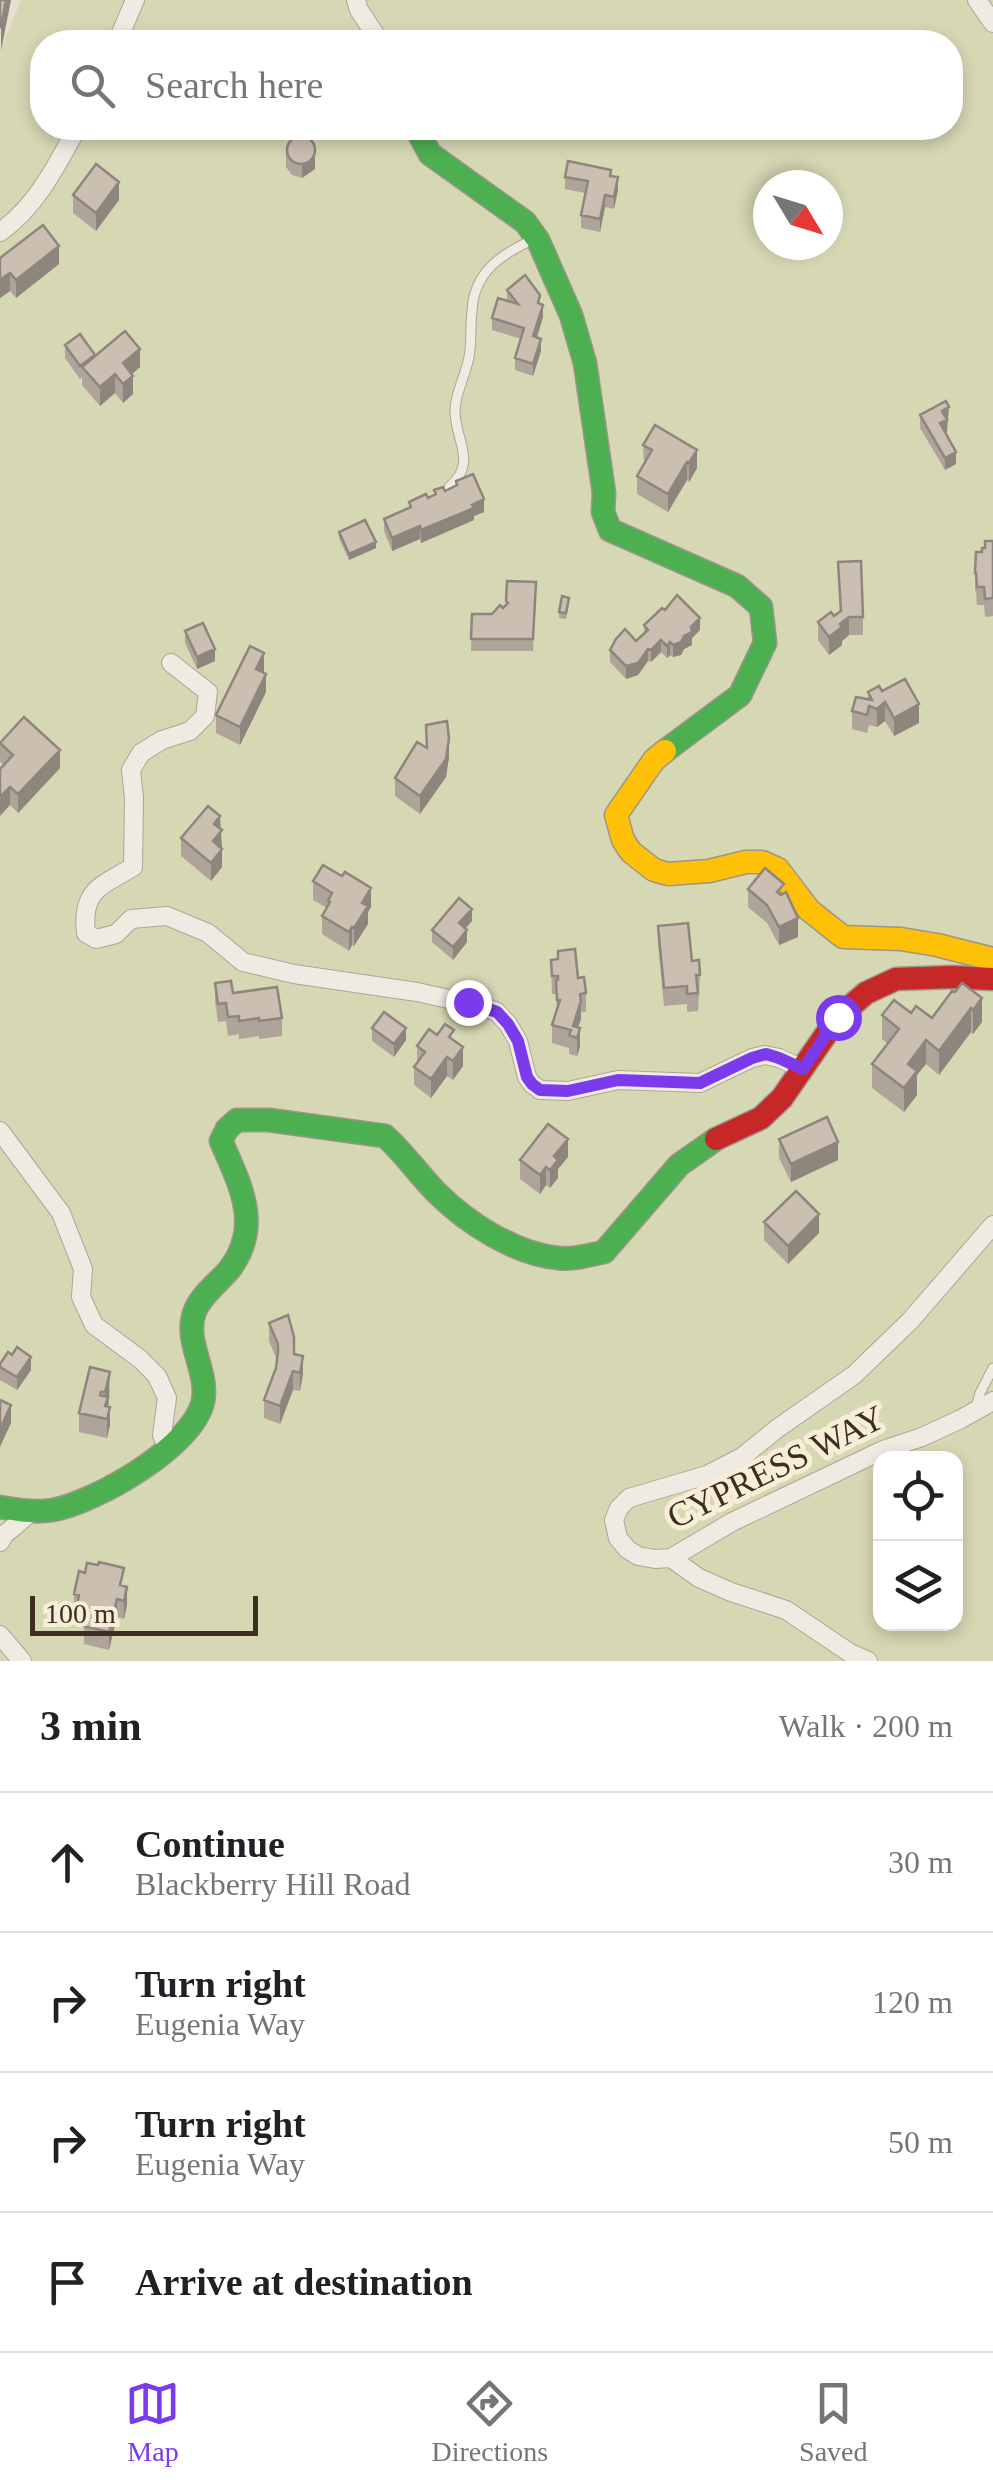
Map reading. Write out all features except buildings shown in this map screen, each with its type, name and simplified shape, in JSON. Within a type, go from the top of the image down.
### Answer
[{"type":"street","points":[[122,30],[135,0]]},
{"type":"street","points":[[356,0],[372,30]]},
{"type":"street","points":[[977,0],[993,23]]},
{"type":"street","points":[[0,232],[11,225],[50,178],[71,140]]},
{"type":"street","points":[[422,140],[430,154],[524,222],[536,238],[571,316],[585,363],[604,492],[604,522],[610,530],[737,586],[761,607],[764,644],[740,695],[654,760],[616,815],[631,852],[654,870],[668,874],[762,862],[778,869],[809,910],[843,937],[901,939],[993,959]]},
{"type":"street","points":[[171,663],[208,692],[205,716],[190,731],[162,740],[141,753],[131,770],[133,867],[96,889],[86,906],[86,933],[96,938],[116,934],[131,920],[166,916],[208,933],[242,962],[485,1007],[497,1012],[508,1024],[518,1041],[527,1077],[540,1090],[568,1091],[618,1080],[700,1083],[766,1054],[803,1069]]},
{"type":"street","points":[[0,1508],[30,1513],[69,1506],[136,1474],[168,1449],[200,1412],[204,1395],[193,1335],[196,1310],[234,1263],[244,1240],[248,1211],[222,1141],[227,1128],[237,1120],[269,1120],[385,1136],[441,1198],[475,1223],[518,1246],[559,1259],[604,1252],[680,1165],[708,1143],[761,1118],[782,1098],[850,1004],[880,984],[896,979],[993,979]]},
{"type":"street","points":[[0,1131],[61,1213],[83,1269],[81,1297],[94,1325],[157,1376],[167,1398],[162,1435],[168,1449]]},
{"type":"street","name":"CYPRESS WAY","points":[[993,1225],[910,1321],[854,1375],[742,1456],[707,1475],[630,1498],[619,1508],[614,1520],[618,1538],[638,1556],[671,1558],[748,1514],[993,1401]]},
{"type":"street","points":[[0,1542],[30,1513]]},
{"type":"street","points":[[671,1558],[700,1578],[786,1610],[868,1661]]},
{"type":"street","points":[[0,1635],[22,1661]]},
{"type":"lane","points":[[450,488],[460,478],[465,464],[455,406],[468,366],[476,292],[495,260],[536,238]]},
{"type":"lane","points":[[976,1411],[993,1368]]},
{"type":"green space","points":[[21,0],[993,0],[993,1661],[0,1661],[0,51]]},
{"type":"traffic: fast","points":[[422,140],[430,154],[525,222],[538,240],[571,315],[585,363],[604,493],[603,512],[610,530],[737,586],[761,607],[765,643],[740,695],[665,751]]},
{"type":"traffic: fast","points":[[0,1507],[46,1511],[93,1496],[163,1453],[196,1418],[204,1390],[192,1322],[198,1305],[229,1270],[245,1237],[245,1206],[221,1141],[237,1120],[269,1120],[385,1136],[437,1193],[477,1226],[525,1250],[564,1258],[604,1252],[679,1165],[716,1139]]},
{"type":"traffic: slow","points":[[665,751],[654,760],[616,815],[631,852],[654,870],[668,874],[709,871],[762,862],[778,869],[809,910],[843,937],[901,939],[993,959]]},
{"type":"traffic: jam","points":[[716,1139],[761,1118],[782,1098],[838,1017],[866,993],[896,979],[993,979]]},
{"type":"route","points":[[468,1002],[497,1012],[508,1024],[518,1041],[527,1077],[540,1090],[568,1091],[618,1080],[700,1083],[766,1054],[803,1069],[838,1017]]}]
